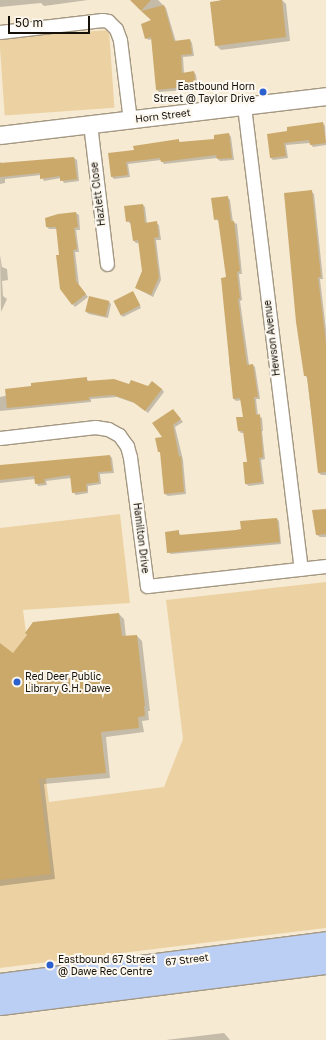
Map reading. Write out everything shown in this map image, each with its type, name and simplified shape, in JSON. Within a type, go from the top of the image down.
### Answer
[{"type":"main road","name":"67 Street","points":[[0,984],[326,942]]},
{"type":"main road","name":"67 Street","points":[[0,1004],[326,963]]},
{"type":"street","points":[[0,32],[102,20],[108,21],[116,29],[120,40],[130,120]]},
{"type":"street","name":"Horn Street","points":[[0,135],[326,96]]},
{"type":"street","name":"Hewson Avenue","points":[[244,106],[301,569]]},
{"type":"street","name":"Hazlett Close","points":[[90,124],[107,264]]},
{"type":"street","name":"Hamilton Drive","points":[[0,438],[95,427],[108,429],[119,435],[127,446],[130,457],[146,586],[326,566]]},
{"type":"shaded area","points":[[109,30],[114,108],[5,115],[0,38]]},
{"type":"shaded area","points":[[120,514],[130,603],[23,610],[49,802],[164,787],[183,739],[166,600],[326,582],[326,928],[0,968],[0,528]]},
{"type":"building","points":[[130,0],[151,0],[141,11]]},
{"type":"building","points":[[223,0],[282,0],[286,37],[215,46],[210,2]]},
{"type":"building","points":[[164,5],[174,41],[190,39],[192,54],[181,55],[182,73],[194,71],[196,86],[156,90],[151,37],[145,39],[141,24],[151,20],[141,11]]},
{"type":"building","points":[[323,122],[326,143],[310,145],[309,140],[284,143],[286,156],[270,158],[267,134],[287,131],[287,127]]},
{"type":"building","points":[[229,133],[232,158],[217,159],[216,155],[161,162],[160,158],[126,162],[128,175],[111,177],[108,153],[134,150],[133,146],[179,139],[179,142],[214,139],[214,135]]},
{"type":"building","points":[[74,157],[77,179],[60,181],[60,176],[40,179],[40,173],[0,177],[0,163]]},
{"type":"building","points":[[312,190],[321,277],[318,277],[326,343],[326,472],[318,473],[307,376],[304,376],[296,322],[284,193]]},
{"type":"building","points":[[228,196],[231,221],[234,221],[240,271],[237,272],[240,298],[238,299],[242,330],[247,365],[253,364],[258,397],[254,397],[256,415],[260,414],[263,457],[259,458],[262,482],[245,484],[243,462],[247,462],[243,431],[238,431],[236,417],[243,417],[240,398],[233,399],[221,278],[226,277],[218,219],[214,220],[211,198]]},
{"type":"building","points":[[143,204],[145,223],[157,221],[159,237],[154,238],[159,277],[151,295],[135,288],[142,271],[138,240],[133,241],[130,221],[126,222],[124,206]]},
{"type":"building","points":[[76,212],[78,227],[74,228],[77,249],[73,250],[76,281],[86,294],[72,305],[60,289],[56,255],[59,255],[56,227],[46,227],[45,218],[58,214]]},
{"type":"building","points":[[133,291],[140,305],[121,315],[113,301]]},
{"type":"building","points":[[89,296],[109,301],[106,317],[85,312]]},
{"type":"building","points":[[87,377],[87,381],[114,379],[129,384],[131,380],[148,386],[152,381],[162,389],[145,411],[133,402],[113,395],[89,397],[89,400],[7,408],[5,389],[31,386],[31,383]]},
{"type":"building","points":[[173,409],[181,419],[173,425],[179,457],[181,456],[184,492],[164,494],[160,452],[158,452],[155,438],[162,437],[152,423]]},
{"type":"building","points":[[110,455],[112,471],[98,472],[99,482],[86,484],[87,491],[72,493],[70,475],[44,479],[45,483],[35,484],[34,476],[0,480],[0,465]]},
{"type":"building","points":[[326,509],[326,534],[316,535],[312,510]]},
{"type":"building","points":[[277,518],[280,542],[167,553],[165,532],[179,530],[179,535],[236,530],[241,529],[240,521]]},
{"type":"building","points":[[119,613],[122,636],[137,635],[145,716],[138,717],[139,728],[101,732],[106,773],[39,779],[51,874],[0,880],[0,643],[13,653],[27,635],[25,633],[33,622]]},
{"type":"place","name":"Eastbound Horn Street @ Taylor Drive","points":[[263,92]]},
{"type":"place","name":"Red Deer Public Library G.H. Dawe","points":[[17,682]]},
{"type":"place","name":"Eastbound 67 Street @ Dawe Rec Centre","points":[[50,965]]}]
